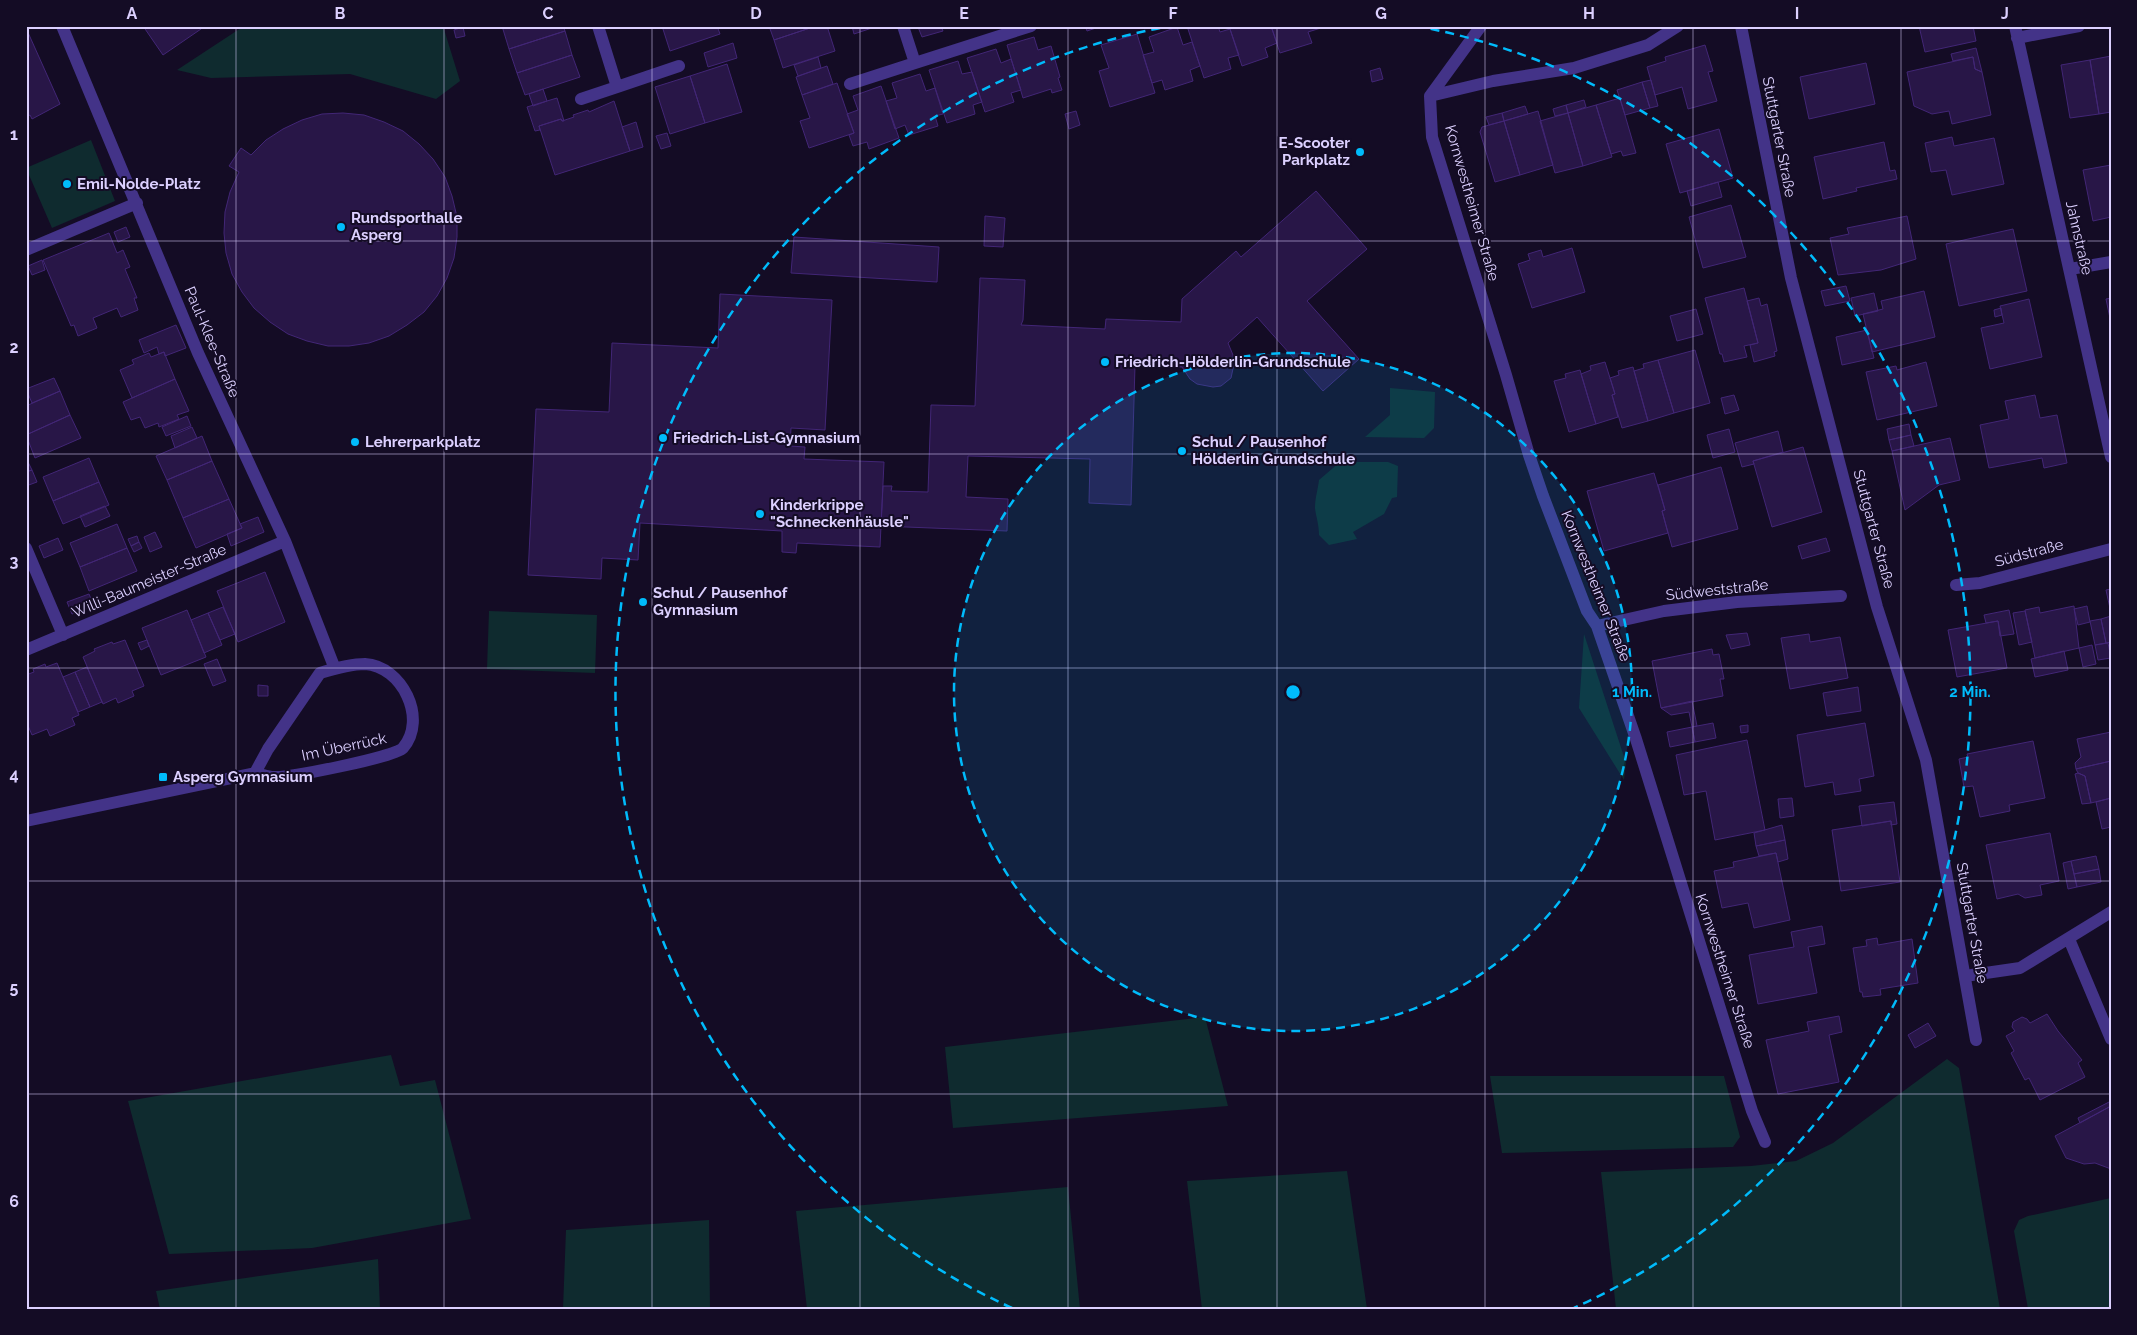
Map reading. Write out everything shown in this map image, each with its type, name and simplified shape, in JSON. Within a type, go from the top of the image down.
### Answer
[{"type":"street","name":"Paul-Klee-Straße","points":[[62,26],[205,369],[284,541],[335,669]]},
{"type":"street","points":[[598,26],[617,87]]},
{"type":"street","points":[[903,26],[915,63]]},
{"type":"street","points":[[850,84],[1031,26]]},
{"type":"street","points":[[1430,96],[1481,26]]},
{"type":"street","points":[[1430,96],[1493,81],[1574,68],[1648,45],[1678,26]]},
{"type":"street","name":"Stuttgarter Straße","points":[[1741,26],[1793,287],[1877,607],[1926,760],[1976,1040]]},
{"type":"street","points":[[2016,32],[2079,26]]},
{"type":"street","name":"Jahnstraße","points":[[2016,32],[2111,457]]},
{"type":"street","points":[[581,99],[680,66]]},
{"type":"street","name":"Kornwestheimer Straße","points":[[1430,96],[1432,137],[1529,455],[1587,612],[1597,626],[1636,740],[1752,1111],[1765,1142]]},
{"type":"street","points":[[26,250],[136,203]]},
{"type":"street","points":[[2070,269],[2111,262]]},
{"type":"street","name":"Willi-Baumeister-Straße","points":[[26,650],[284,541]]},
{"type":"street","points":[[26,548],[63,634]]},
{"type":"street","name":"Südstraße","points":[[1956,585],[1980,583],[2111,549]]},
{"type":"street","name":"Südweststraße","points":[[1597,626],[1664,612],[1738,602],[1841,596]]},
{"type":"street","name":"Im Überrück","points":[[26,821],[255,773],[274,777],[375,760],[395,754],[403,748],[413,728],[408,695],[398,681],[383,670],[365,664],[320,673],[255,773]]},
{"type":"street","points":[[1965,976],[2020,968],[2111,912]]},
{"type":"street","points":[[2069,938],[2111,1039]]},
{"type":"green space","points":[[244,26],[443,26],[460,81],[436,99],[350,74],[211,78],[177,70]]},
{"type":"green space","name":"Emil-Nolde-Platz","points":[[91,140],[115,201],[52,228],[26,168]]},
{"type":"green space","points":[[1390,388],[1435,392],[1434,428],[1424,438],[1365,437],[1390,415]]},
{"type":"green space","points":[[1340,462],[1388,462],[1398,466],[1397,497],[1392,498],[1384,514],[1353,532],[1357,539],[1329,545],[1319,535],[1315,501],[1319,480]]},
{"type":"green space","points":[[489,611],[597,615],[595,673],[487,669]]},
{"type":"green space","points":[[1584,634],[1626,763],[1624,780],[1579,708]]},
{"type":"green space","points":[[1205,1017],[1228,1106],[953,1128],[945,1047]]},
{"type":"green space","points":[[391,1055],[400,1086],[435,1080],[471,1219],[312,1248],[169,1254],[128,1101]]},
{"type":"green space","points":[[1947,1059],[1959,1068],[2000,1309],[1616,1309],[1601,1172],[1751,1166],[1796,1161],[1833,1143]]},
{"type":"green space","points":[[1490,1076],[1724,1076],[1740,1137],[1733,1147],[1502,1153]]},
{"type":"green space","points":[[1347,1171],[1367,1309],[1202,1309],[1187,1181]]},
{"type":"green space","points":[[1068,1187],[1080,1309],[807,1309],[796,1211]]},
{"type":"green space","points":[[2111,1198],[2111,1309],[2028,1309],[2014,1231],[2019,1220],[2028,1216]]},
{"type":"green space","points":[[709,1220],[710,1309],[563,1309],[566,1230]]},
{"type":"green space","points":[[378,1259],[380,1309],[160,1309],[156,1291]]},
{"type":"building","points":[[143,26],[200,26],[201,29],[163,55]]},
{"type":"building","points":[[502,26],[563,26],[565,31],[509,49]]},
{"type":"building","points":[[662,26],[717,26],[720,34],[670,51]]},
{"type":"building","points":[[769,26],[816,26],[774,40]]},
{"type":"building","points":[[816,26],[827,26],[835,51],[783,68],[774,40]]},
{"type":"building","points":[[852,26],[878,26],[854,34]]},
{"type":"building","points":[[941,26],[943,31],[922,37],[918,27]]},
{"type":"building","points":[[1085,26],[1102,26],[1087,31]]},
{"type":"building","points":[[1187,26],[1218,26],[1220,32],[1230,29],[1239,55],[1228,58],[1231,69],[1204,78]]},
{"type":"building","points":[[1229,26],[1271,26],[1277,43],[1265,48],[1268,57],[1242,66]]},
{"type":"building","points":[[1271,26],[1324,27],[1308,32],[1312,43],[1280,53]]},
{"type":"building","points":[[1919,26],[1973,26],[1976,41],[1925,52]]},
{"type":"building","points":[[463,27],[465,36],[456,38],[454,30]]},
{"type":"building","points":[[1177,27],[1183,45],[1192,42],[1200,66],[1190,70],[1193,81],[1165,90],[1162,80],[1152,83],[1143,55],[1154,52],[1149,37]]},
{"type":"building","points":[[26,28],[60,104],[32,119],[30,115],[26,117]]},
{"type":"building","points":[[565,31],[572,55],[517,73],[509,49]]},
{"type":"building","points":[[1137,34],[1155,93],[1110,107],[1099,71],[1109,68],[1101,45]]},
{"type":"building","points":[[1034,37],[1038,50],[1051,46],[1062,90],[1052,93],[1051,89],[1023,98],[1007,45]]},
{"type":"building","points":[[733,43],[737,58],[708,67],[704,53]]},
{"type":"building","points":[[1705,45],[1713,71],[1708,72],[1717,101],[1688,109],[1682,87],[1655,95],[1647,67],[1666,61],[1665,57]]},
{"type":"building","points":[[1976,48],[1982,72],[1975,69],[1973,57],[1953,61],[1951,54]]},
{"type":"building","points":[[996,49],[1001,63],[1011,59],[1021,90],[1011,93],[1014,102],[985,112],[967,58]]},
{"type":"building","points":[[572,55],[580,77],[525,95],[517,73]]},
{"type":"building","points":[[2111,56],[2111,112],[2099,114],[2090,60]]},
{"type":"building","points":[[818,57],[821,68],[798,76],[794,65]]},
{"type":"building","points":[[1973,57],[1975,69],[1982,72],[1991,115],[1952,124],[1949,111],[1932,114],[1914,106],[1907,72]]},
{"type":"building","points":[[2090,60],[2099,114],[2070,118],[2061,65]]},
{"type":"building","points":[[958,61],[962,74],[972,72],[982,102],[973,105],[975,114],[947,123],[929,70]]},
{"type":"building","points":[[1866,63],[1875,104],[1809,119],[1800,77]]},
{"type":"building","points":[[727,64],[742,112],[705,123],[690,76]]},
{"type":"building","points":[[827,66],[833,84],[802,95],[796,77]]},
{"type":"building","points":[[1380,68],[1383,79],[1372,82],[1370,71]]},
{"type":"building","points":[[920,74],[926,91],[935,88],[943,114],[935,116],[938,126],[909,135],[905,125],[895,129],[886,101],[897,98],[892,83]]},
{"type":"building","points":[[690,76],[705,123],[670,134],[655,87]]},
{"type":"building","points":[[1651,80],[1658,106],[1650,108],[1642,82]]},
{"type":"building","points":[[1642,82],[1650,108],[1625,115],[1617,90]]},
{"type":"building","points":[[837,83],[854,133],[809,148],[800,121],[810,118],[802,95]]},
{"type":"building","points":[[881,86],[899,138],[869,149],[867,142],[853,146],[849,135],[854,133],[847,114],[858,110],[853,96]]},
{"type":"building","points":[[543,89],[547,101],[533,106],[529,94]]},
{"type":"building","points":[[557,98],[564,121],[561,119],[539,126],[540,130],[535,131],[527,107]]},
{"type":"building","points":[[1620,98],[1636,153],[1623,156],[1621,151],[1611,154],[1596,105]]},
{"type":"building","points":[[1584,100],[1586,107],[1568,113],[1566,105]]},
{"type":"building","points":[[614,101],[630,151],[555,175],[539,126],[561,119],[562,121],[588,110],[589,112]]},
{"type":"building","points":[[1566,105],[1568,113],[1555,116],[1553,109]]},
{"type":"building","points":[[1596,105],[1612,157],[1583,166],[1568,113]]},
{"type":"building","points":[[1525,106],[1528,114],[1504,121],[1502,113]]},
{"type":"building","points":[[1076,111],[1080,125],[1069,129],[1065,114]]},
{"type":"building","points":[[1538,111],[1553,165],[1520,175],[1504,121]]},
{"type":"building","points":[[1502,113],[1504,121],[1489,125],[1486,117]]},
{"type":"building","points":[[1568,113],[1583,166],[1555,173],[1540,121]]},
{"type":"building","name":"Rundsporthalle Asperg","points":[[322,114],[364,115],[403,131],[433,159],[445,177],[452,196],[457,217],[457,237],[454,258],[447,278],[437,296],[424,312],[389,336],[369,343],[349,346],[328,346],[288,334],[254,308],[232,274],[226,253],[224,233],[225,212],[230,192],[239,172],[229,166],[241,148],[251,155],[266,140],[302,120]]},
{"type":"building","points":[[1504,121],[1520,175],[1495,182],[1480,132],[1482,127]]},
{"type":"building","points":[[636,122],[643,147],[630,151],[622,127]]},
{"type":"building","points":[[1719,129],[1733,178],[1680,193],[1666,144]]},
{"type":"building","points":[[667,133],[671,146],[661,149],[656,136]]},
{"type":"building","points":[[1952,137],[1954,146],[1994,138],[2004,184],[1952,195],[1946,170],[1931,172],[1925,143]]},
{"type":"building","points":[[1884,142],[1890,171],[1895,170],[1897,179],[1856,188],[1857,191],[1823,199],[1814,157]]},
{"type":"building","points":[[2111,165],[2111,217],[2093,221],[2083,170]]},
{"type":"building","points":[[1718,182],[1722,197],[1691,206],[1687,191]]},
{"type":"building","name":"Friedrich-Hölderlin-Grundschule","points":[[1316,191],[1367,249],[1307,301],[1359,359],[1323,391],[1257,317],[1228,343],[1233,355],[1234,364],[1231,378],[1221,386],[1213,387],[1197,384],[1190,379],[1182,367],[1135,365],[1131,505],[1089,503],[1090,459],[968,456],[966,497],[1008,499],[1007,531],[881,526],[883,486],[892,486],[891,491],[928,492],[931,405],[975,406],[980,278],[1025,280],[1023,320],[1021,325],[1105,329],[1106,319],[1181,322],[1182,299],[1236,251],[1241,257]]},
{"type":"building","points":[[1731,205],[1746,257],[1703,268],[1689,217]]},
{"type":"building","points":[[985,216],[1005,218],[1003,247],[984,246]]},
{"type":"building","points":[[1907,216],[1916,259],[1881,270],[1838,275],[1830,238],[1849,234],[1847,228]]},
{"type":"building","points":[[126,227],[130,237],[118,242],[114,232]]},
{"type":"building","points":[[2013,229],[2027,291],[1959,306],[1946,244]]},
{"type":"building","points":[[109,233],[117,253],[123,250],[130,267],[125,269],[137,298],[134,298],[138,310],[121,317],[117,308],[93,318],[97,328],[78,336],[74,325],[71,326],[43,260]]},
{"type":"building","points":[[794,237],[939,247],[937,282],[791,273]]},
{"type":"building","points":[[1572,248],[1585,292],[1532,308],[1518,264],[1530,260],[1528,254],[1541,250],[1543,257]]},
{"type":"building","points":[[42,260],[45,270],[32,275],[28,266]]},
{"type":"building","points":[[1846,286],[1850,301],[1825,306],[1821,291]]},
{"type":"building","points":[[1744,288],[1758,343],[1744,346],[1747,357],[1724,362],[1722,354],[1720,354],[1705,298]]},
{"type":"building","points":[[1924,291],[1935,337],[1872,352],[1863,314],[1883,309],[1881,301]]},
{"type":"building","points":[[1874,293],[1878,311],[1855,316],[1851,298]]},
{"type":"building","name":"Friedrich-List-Gymnasium","points":[[720,294],[832,300],[825,430],[791,428],[790,446],[805,447],[804,459],[884,462],[880,547],[797,543],[796,553],[782,552],[782,531],[640,523],[638,560],[602,558],[601,579],[528,575],[536,409],[609,412],[612,343],[718,348]]},
{"type":"building","points":[[1759,298],[1761,306],[1767,304],[1777,351],[1774,352],[1775,356],[1754,362],[1750,345],[1758,343],[1747,301]]},
{"type":"building","points":[[2111,298],[2111,323],[2106,299]]},
{"type":"building","points":[[2029,299],[2042,357],[1990,369],[1981,328],[2004,323],[2000,306]]},
{"type":"building","points":[[2001,308],[2002,315],[1995,317],[1994,310]]},
{"type":"building","points":[[1696,309],[1703,334],[1677,341],[1670,316]]},
{"type":"building","points":[[176,325],[186,348],[165,356],[164,352],[159,354],[157,347],[144,353],[139,340]]},
{"type":"building","points":[[1867,330],[1874,358],[1842,365],[1836,337]]},
{"type":"building","points":[[1695,350],[1710,403],[1674,413],[1658,360]]},
{"type":"building","points":[[164,352],[175,379],[132,398],[120,370],[134,364],[132,360],[149,353],[151,357]]},
{"type":"building","points":[[1658,360],[1674,413],[1648,421],[1634,371],[1644,368],[1643,364]]},
{"type":"building","points":[[1605,362],[1615,394],[1612,395],[1618,417],[1596,424],[1581,374],[1591,370],[1590,366]]},
{"type":"building","points":[[1926,362],[1937,406],[1877,420],[1866,372],[1896,366],[1897,370]]},
{"type":"building","points":[[1633,367],[1648,421],[1622,428],[1612,395],[1615,394],[1610,378],[1619,375],[1618,371]]},
{"type":"building","points":[[1580,370],[1596,424],[1569,432],[1554,381],[1566,378],[1565,374]]},
{"type":"building","points":[[54,378],[60,391],[32,403],[26,389]]},
{"type":"building","points":[[175,379],[189,411],[177,415],[179,419],[159,427],[158,423],[145,428],[140,417],[131,420],[123,402]]},
{"type":"building","points":[[60,391],[70,415],[26,435],[26,406]]},
{"type":"building","points":[[1734,395],[1739,410],[1725,414],[1721,398]]},
{"type":"building","points":[[2035,395],[2040,418],[2057,415],[2067,463],[2044,468],[2042,458],[1989,468],[1980,425],[2009,419],[2005,401]]},
{"type":"building","points":[[70,415],[81,438],[35,458],[26,435]]},
{"type":"building","points":[[187,416],[191,426],[166,436],[162,427]]},
{"type":"building","points":[[1909,424],[1911,435],[1889,440],[1887,429]]},
{"type":"building","points":[[192,427],[197,438],[175,448],[171,436]]},
{"type":"building","points":[[1729,429],[1735,452],[1713,458],[1707,435]]},
{"type":"building","points":[[1778,431],[1783,452],[1753,461],[1754,464],[1742,467],[1735,443]]},
{"type":"building","points":[[1911,435],[1914,446],[1892,451],[1889,440]]},
{"type":"building","points":[[202,436],[212,461],[167,480],[156,456]]},
{"type":"building","points":[[1950,438],[1960,480],[1939,485],[1905,510],[1892,451]]},
{"type":"building","points":[[1803,447],[1822,512],[1772,527],[1753,461]]},
{"type":"building","points":[[26,458],[32,470],[26,472]]},
{"type":"building","points":[[89,458],[99,482],[53,501],[43,477]]},
{"type":"building","points":[[212,461],[229,499],[183,518],[167,480]]},
{"type":"building","points":[[1721,467],[1738,529],[1672,547],[1662,511],[1665,510],[1658,485]]},
{"type":"building","points":[[32,470],[37,482],[26,486],[26,472]]},
{"type":"building","points":[[1654,473],[1665,510],[1662,511],[1668,533],[1604,551],[1587,491]]},
{"type":"building","points":[[99,482],[109,505],[63,524],[53,501]]},
{"type":"building","points":[[229,499],[242,528],[196,548],[183,518]]},
{"type":"building","points":[[105,506],[110,516],[85,527],[80,516]]},
{"type":"building","points":[[258,517],[264,532],[231,546],[227,534],[242,528],[240,524]]},
{"type":"building","points":[[117,524],[127,548],[80,567],[70,543]]},
{"type":"building","points":[[155,532],[162,547],[150,552],[144,537]]},
{"type":"building","points":[[137,536],[139,542],[131,546],[128,539]]},
{"type":"building","points":[[58,538],[63,550],[44,558],[39,546]]},
{"type":"building","points":[[1826,538],[1830,551],[1802,559],[1798,546]]},
{"type":"building","points":[[139,542],[142,548],[134,552],[131,546]]},
{"type":"building","points":[[127,548],[137,571],[89,591],[80,567]]},
{"type":"building","points":[[265,572],[285,622],[238,642],[217,591]]},
{"type":"building","points":[[2111,589],[2111,613],[2106,590]]},
{"type":"building","points":[[89,594],[94,606],[72,614],[67,602]]},
{"type":"building","points":[[2074,606],[2079,648],[2035,658],[2025,610],[2039,607],[2040,613]]},
{"type":"building","points":[[2087,606],[2090,622],[2078,625],[2074,609]]},
{"type":"building","points":[[223,607],[235,634],[220,640],[208,613]]},
{"type":"building","points":[[187,610],[206,657],[161,675],[142,628]]},
{"type":"building","points":[[2009,610],[2014,634],[2000,636],[1998,621],[1986,623],[1984,615]]},
{"type":"building","points":[[2025,611],[2032,642],[2019,645],[2013,613]]},
{"type":"building","points":[[208,613],[222,645],[204,653],[191,620]]},
{"type":"building","points":[[2111,616],[2111,642],[2106,643],[2101,619]]},
{"type":"building","points":[[2101,619],[2106,643],[2095,645],[2090,621]]},
{"type":"building","points":[[1998,621],[2007,668],[1957,677],[1948,630]]},
{"type":"building","points":[[1747,633],[1750,645],[1731,649],[1726,635]]},
{"type":"building","points":[[1809,634],[1810,642],[1840,637],[1848,678],[1790,689],[1781,638]]},
{"type":"building","points":[[125,640],[144,686],[132,691],[134,696],[118,703],[116,698],[103,704],[83,657],[95,651],[94,649],[112,642],[113,644]]},
{"type":"building","points":[[147,640],[149,646],[141,650],[138,643]]},
{"type":"building","points":[[2108,643],[2111,658],[2098,660],[2095,645]]},
{"type":"building","points":[[2092,645],[2096,664],[2083,667],[2079,648]]},
{"type":"building","points":[[1712,649],[1713,655],[1719,654],[1724,679],[1720,679],[1723,696],[1661,708],[1652,661]]},
{"type":"building","points":[[2064,651],[2068,670],[2035,677],[2031,659]]},
{"type":"building","points":[[217,659],[226,681],[213,686],[204,664]]},
{"type":"building","points":[[57,663],[79,715],[72,718],[75,725],[50,736],[47,729],[32,735],[26,721],[26,675],[34,672],[33,669],[45,664],[46,667]]},
{"type":"building","points":[[87,667],[102,702],[90,707],[75,672]]},
{"type":"building","points":[[75,672],[90,707],[78,712],[63,677]]},
{"type":"building","points":[[258,685],[268,686],[268,696],[258,696]]},
{"type":"building","points":[[1858,687],[1861,711],[1827,716],[1823,693]]},
{"type":"building","points":[[1692,701],[1697,726],[1692,727],[1689,712],[1671,715],[1661,708]]},
{"type":"building","points":[[1713,723],[1716,738],[1695,742],[1692,727]]},
{"type":"building","points":[[1865,723],[1874,776],[1859,779],[1861,791],[1835,795],[1833,782],[1805,787],[1797,735]]},
{"type":"building","points":[[1748,725],[1748,732],[1741,733],[1740,726]]},
{"type":"building","points":[[1692,727],[1695,742],[1670,747],[1667,732]]},
{"type":"building","points":[[2111,732],[2111,761],[2076,769],[2075,763],[2081,757],[2077,739]]},
{"type":"building","points":[[1747,740],[1765,830],[1715,840],[1706,791],[1684,795],[1676,755]]},
{"type":"building","points":[[2033,741],[2045,798],[2009,805],[2010,811],[1980,817],[1973,786],[1964,787],[1959,759],[1968,757],[1967,754]]},
{"type":"building","points":[[2111,761],[2111,798],[2091,803],[2085,776],[2078,773],[2076,769]]},
{"type":"building","points":[[2078,773],[2085,776],[2091,803],[2082,804],[2075,774]]},
{"type":"building","points":[[1792,798],[1794,816],[1780,818],[1778,799]]},
{"type":"building","points":[[2111,798],[2111,827],[2102,829],[2096,802]]},
{"type":"building","points":[[1894,802],[1897,824],[1891,825],[1891,821],[1862,826],[1859,806]]},
{"type":"building","points":[[1891,821],[1900,882],[1841,891],[1832,830]]},
{"type":"building","points":[[1782,825],[1785,840],[1756,846],[1754,833]]},
{"type":"building","points":[[2050,833],[2059,881],[2040,885],[2042,895],[2025,898],[2018,894],[1997,899],[1986,845]]},
{"type":"building","points":[[1785,840],[1788,859],[1778,862],[1776,853],[1759,856],[1756,846]]},
{"type":"building","points":[[1776,853],[1790,920],[1754,928],[1748,903],[1722,908],[1714,871],[1734,867],[1733,862]]},
{"type":"building","points":[[2096,856],[2099,869],[2074,874],[2071,861]]},
{"type":"building","points":[[2071,861],[2077,887],[2068,889],[2063,863]]},
{"type":"building","points":[[2099,869],[2101,882],[2077,887],[2074,874]]},
{"type":"building","points":[[1822,926],[1825,944],[1808,947],[1817,993],[1758,1004],[1749,955],[1794,947],[1791,932]]},
{"type":"building","points":[[1877,938],[1878,945],[1912,939],[1918,983],[1880,989],[1881,995],[1863,997],[1862,992],[1860,992],[1853,948],[1867,946],[1866,940]]},
{"type":"building","points":[[2047,1014],[2058,1031],[2082,1060],[2078,1063],[2085,1077],[2040,1100],[2029,1078],[2025,1080],[2011,1053],[2014,1051],[2006,1036],[2015,1031],[2012,1027],[2013,1022],[2022,1017],[2030,1023]]},
{"type":"building","points":[[1839,1016],[1842,1032],[1829,1035],[1839,1082],[1778,1094],[1766,1040],[1809,1031],[1807,1022]]},
{"type":"building","points":[[1928,1023],[1936,1036],[1915,1048],[1908,1035]]},
{"type":"building","points":[[2111,1101],[2111,1106],[2080,1123],[2078,1118]]},
{"type":"building","points":[[2111,1106],[2111,1169],[2095,1163],[2084,1164],[2066,1158],[2055,1136]]},
{"type":"place","name":"E-Scooter Parkplatz","points":[[1360,152]]},
{"type":"place","name":"Emil-Nolde-Platz","points":[[67,184]]},
{"type":"place","name":"Rundsporthalle Asperg","points":[[341,227]]},
{"type":"place","name":"Friedrich-Hölderlin-Grundschule","points":[[1105,362]]},
{"type":"place","name":"Friedrich-List-Gymnasium","points":[[663,438]]},
{"type":"place","name":"Lehrerparkplatz","points":[[355,442]]},
{"type":"place","name":"Schul / Pausenhof Hölderlin Grundschule","points":[[1182,451]]},
{"type":"place","name":"Kinderkrippe \"Schneckenhäusle\"","points":[[760,514]]},
{"type":"place","name":"Schul / Pausenhof Gymnasium","points":[[643,602]]},
{"type":"place","name":"Asperg Gymnasium","points":[[163,777]]}]
